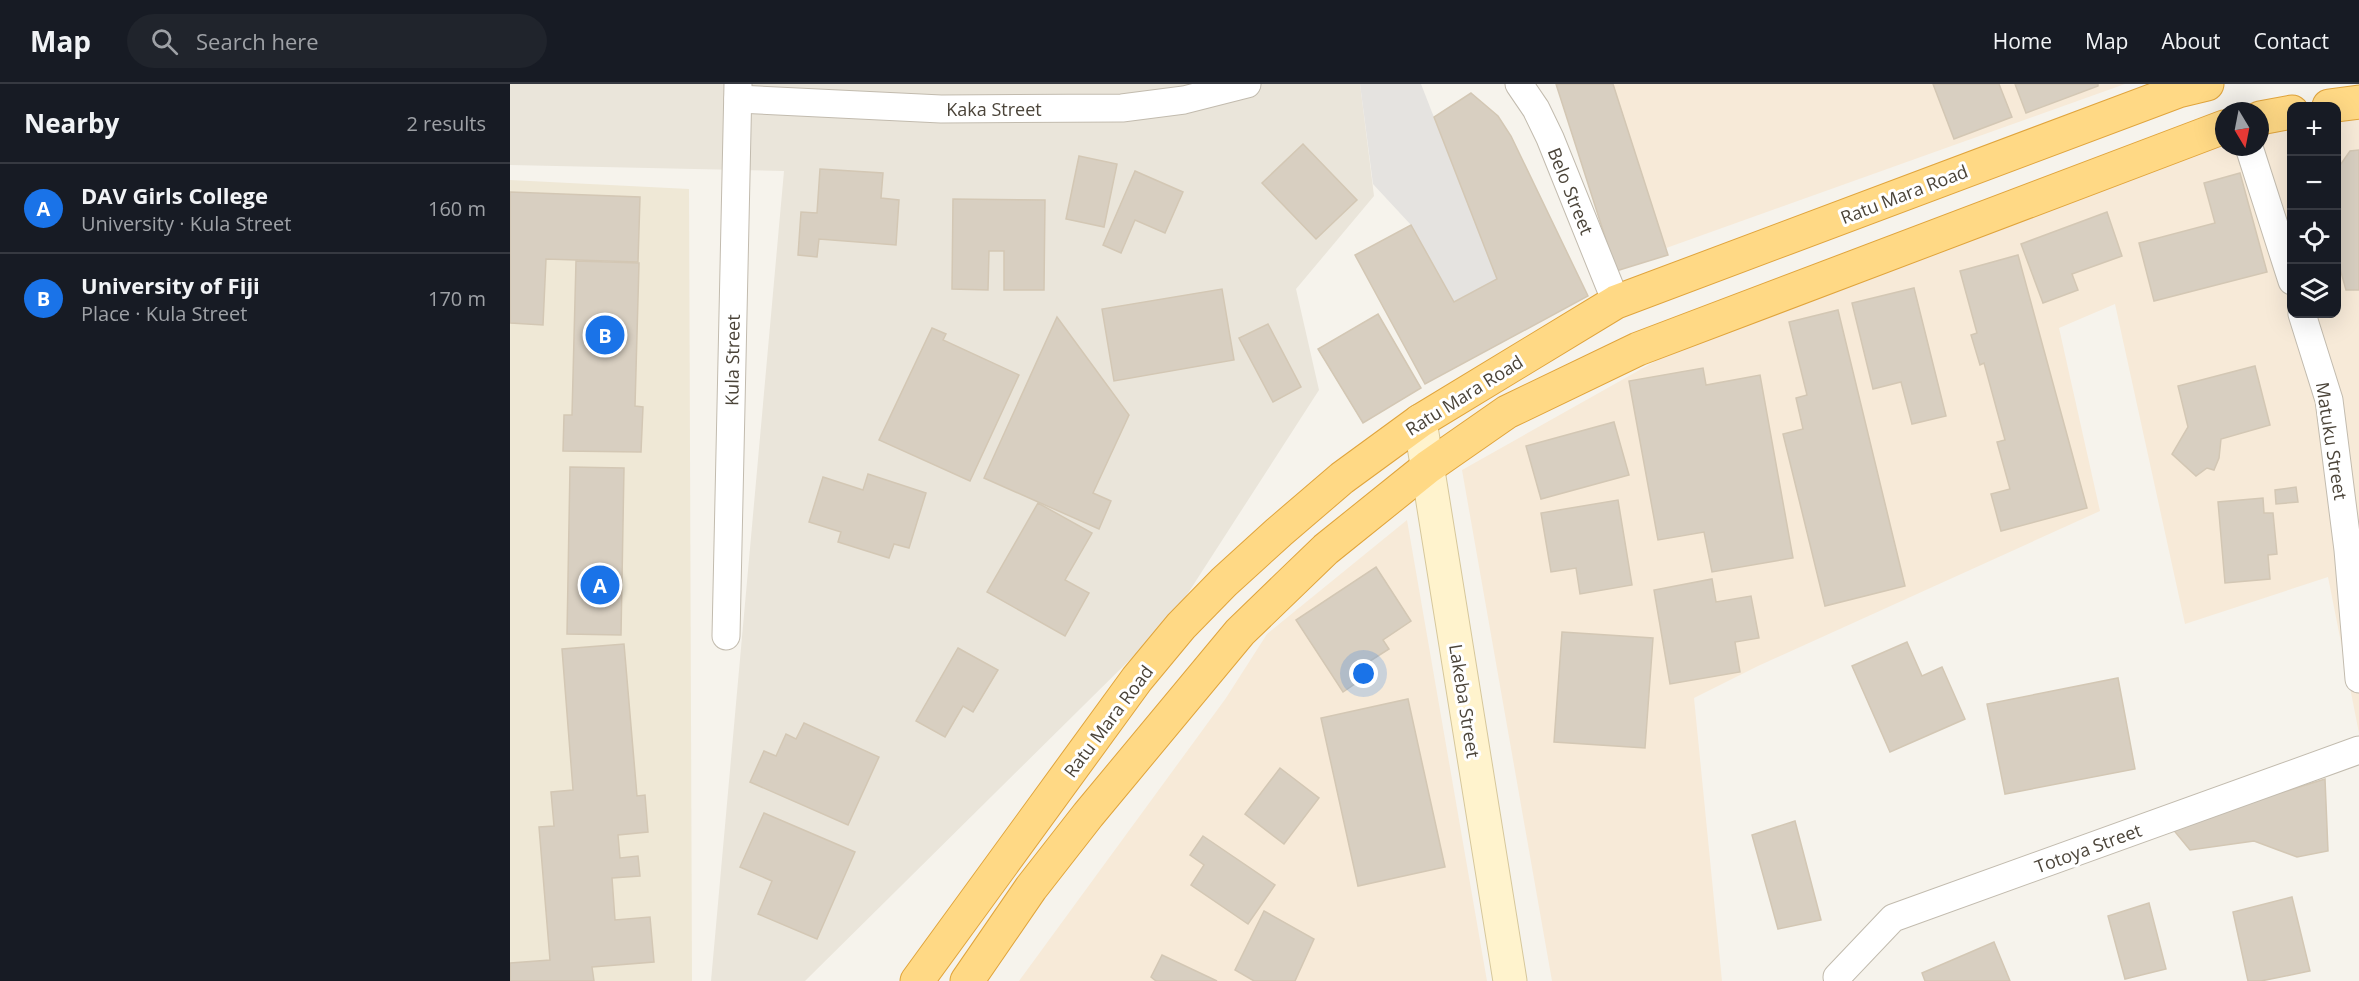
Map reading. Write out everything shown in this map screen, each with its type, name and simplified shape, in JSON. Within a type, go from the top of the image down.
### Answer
[{"type":"highway","name":"Ratu Mara Road","points":[[917,981],[1112,713],[1181,626],[1224,582],[1279,532],[1342,478],[1420,421],[1616,302],[2178,91],[2207,84]]},
{"type":"highway","points":[[2341,104],[2359,102]]},
{"type":"highway","points":[[2269,116],[2287,113]]},
{"type":"highway","name":"Ratu Mara Road","points":[[967,981],[1031,888],[1081,824],[1240,632],[1326,549],[1428,468],[1507,412],[1638,349],[2215,130]]},
{"type":"highway","points":[[1616,302],[1638,349]]},
{"type":"main road","name":"Lakeba Street","points":[[1420,421],[1510,981]]},
{"type":"street","name":"Kaka Street","points":[[738,92],[941,109],[1122,108],[1184,100],[1247,84]]},
{"type":"street","name":"Belo Street","points":[[1519,84],[1536,109],[1550,138],[1616,302]]},
{"type":"street","name":"Kula Street","points":[[726,636],[738,92]]},
{"type":"street","points":[[2252,156],[2287,265]]},
{"type":"street","name":"Matuku Street","points":[[2303,318],[2329,400],[2348,550],[2359,679]]},
{"type":"street","name":"Totoya Street","points":[[1837,977],[1893,918],[2359,750]]},
{"type":"shaded area","points":[[510,84],[1360,84],[1374,196],[1296,289],[1319,390],[1172,618],[805,981],[711,981],[784,171],[510,165]]},
{"type":"shaded area","points":[[1360,84],[1421,84],[1497,279],[1454,302],[1411,225],[1373,184]]},
{"type":"shaded area","points":[[1558,84],[2125,84],[1630,261]]},
{"type":"shaded area","points":[[2359,106],[2359,733],[2328,577],[2185,624],[2115,304],[2059,328],[2100,511],[1758,666],[1694,698],[1722,981],[1552,981],[1462,470],[1684,345],[2215,144],[2215,156],[2269,156],[2269,129],[2287,124],[2287,318],[2341,318],[2341,111]]},
{"type":"shaded area","points":[[510,180],[689,189],[692,981],[510,981]]},
{"type":"shaded area","points":[[1407,520],[1487,981],[1019,981],[1226,698],[1267,634]]},
{"type":"building","points":[[1556,84],[1613,84],[1668,255],[1616,271]]},
{"type":"building","points":[[1933,84],[1999,84],[2012,117],[1954,139]]},
{"type":"building","points":[[2015,84],[2098,84],[2098,86],[2026,113]]},
{"type":"building","points":[[1471,93],[1498,116],[1511,136],[1588,296],[1425,384],[1355,255],[1411,225],[1454,302],[1497,279],[1434,117]]},
{"type":"building","points":[[1303,144],[1357,200],[1316,239],[1262,183]]},
{"type":"building","points":[[2359,150],[2359,290],[2346,290],[2341,272],[2341,164],[2350,151]]},
{"type":"building","points":[[1079,156],[1117,164],[1104,227],[1066,219]]},
{"type":"building","points":[[820,169],[883,173],[881,198],[899,200],[896,245],[819,239],[817,257],[798,255],[801,212],[817,213]]},
{"type":"building","points":[[1135,171],[1183,192],[1165,233],[1135,220],[1121,253],[1103,245]]},
{"type":"building","points":[[2240,173],[2267,272],[2154,301],[2139,243],[2215,223],[2204,183]]},
{"type":"building","points":[[510,192],[640,197],[638,262],[546,259],[543,325],[510,323]]},
{"type":"building","points":[[953,199],[1045,200],[1044,290],[1004,290],[1004,251],[989,251],[988,290],[952,289]]},
{"type":"building","points":[[2107,212],[2122,256],[2072,274],[2078,290],[2043,303],[2021,244]]},
{"type":"building","points":[[2018,255],[2087,508],[2001,531],[1991,494],[2010,489],[1997,442],[2005,440],[1984,363],[1980,365],[1971,335],[1977,333],[1960,271]]},
{"type":"building","points":[[576,261],[639,263],[635,406],[643,407],[641,452],[563,451],[564,415],[572,415]]},
{"type":"building","points":[[1914,288],[1946,416],[1912,424],[1901,382],[1873,389],[1852,303]]},
{"type":"building","points":[[1222,289],[1234,360],[1114,381],[1102,309]]},
{"type":"building","points":[[1838,310],[1905,586],[1825,606],[1783,434],[1803,429],[1796,398],[1807,395],[1789,322]]},
{"type":"building","points":[[1378,314],[1421,388],[1363,423],[1318,349]]},
{"type":"building","points":[[1057,317],[1129,415],[1093,493],[1111,501],[1099,529],[984,478]]},
{"type":"building","points":[[1268,324],[1301,387],[1273,402],[1239,338]]},
{"type":"building","points":[[932,328],[946,334],[943,340],[1019,375],[970,481],[879,440]]},
{"type":"building","points":[[2255,366],[2270,425],[2221,439],[2219,458],[2214,470],[2207,468],[2196,476],[2172,454],[2188,427],[2178,386]]},
{"type":"building","points":[[1703,368],[1706,385],[1760,375],[1793,558],[1712,572],[1704,532],[1658,540],[1629,381]]},
{"type":"building","points":[[1614,422],[1629,475],[1541,499],[1526,446]]},
{"type":"building","points":[[570,467],[624,468],[621,635],[567,634]]},
{"type":"building","points":[[868,474],[926,493],[909,548],[894,544],[889,558],[838,542],[841,532],[809,522],[823,477],[863,490]]},
{"type":"building","points":[[2296,487],[2298,502],[2276,504],[2275,490]]},
{"type":"building","points":[[2263,498],[2264,513],[2273,513],[2277,554],[2268,555],[2270,579],[2225,583],[2218,502]]},
{"type":"building","points":[[1618,500],[1632,585],[1580,594],[1576,568],[1551,572],[1541,513]]},
{"type":"building","points":[[1038,503],[1092,533],[1065,580],[1089,593],[1065,636],[987,592]]},
{"type":"building","points":[[1376,567],[1411,621],[1383,640],[1389,649],[1359,668],[1365,677],[1343,692],[1296,620]]},
{"type":"building","points":[[1712,579],[1716,602],[1751,596],[1759,638],[1735,642],[1740,672],[1670,684],[1654,590]]},
{"type":"building","points":[[1562,632],[1653,638],[1645,748],[1554,742]]},
{"type":"building","points":[[1907,642],[1922,676],[1942,667],[1965,719],[1890,752],[1852,666]]},
{"type":"building","points":[[624,644],[637,796],[645,795],[648,832],[618,835],[620,858],[638,856],[640,876],[612,878],[615,920],[650,917],[654,962],[592,967],[594,981],[510,981],[510,963],[550,960],[539,827],[554,826],[551,792],[573,790],[562,649]]},
{"type":"building","points":[[958,648],[998,670],[973,712],[963,706],[945,737],[916,721]]},
{"type":"building","points":[[2118,678],[2135,769],[2005,794],[1987,704]]},
{"type":"building","points":[[1408,699],[1445,867],[1358,886],[1321,718]]},
{"type":"building","points":[[804,723],[879,757],[848,825],[750,782],[764,751],[776,756],[786,734],[796,739]]},
{"type":"building","points":[[1280,768],[1319,798],[1284,844],[1245,814]]},
{"type":"building","points":[[2325,779],[2328,851],[2297,857],[2254,841],[2190,850],[2171,827]]},
{"type":"building","points":[[764,813],[855,852],[817,939],[758,914],[772,881],[740,867]]},
{"type":"building","points":[[1795,821],[1821,920],[1778,929],[1752,835]]},
{"type":"building","points":[[1203,836],[1275,885],[1248,924],[1191,885],[1204,865],[1190,855]]},
{"type":"building","points":[[2292,897],[2310,971],[2261,981],[2248,981],[2233,912]]},
{"type":"building","points":[[2149,903],[2166,969],[2125,979],[2108,916]]},
{"type":"building","points":[[1264,911],[1314,939],[1295,981],[1254,981],[1235,970]]},
{"type":"building","points":[[1994,942],[2010,981],[1925,981],[1922,973]]},
{"type":"building","points":[[1162,955],[1217,981],[1156,981],[1151,977]]},
{"type":"place","name":"University of Fiji","points":[[605,335]]},
{"type":"place","name":"DAV Girls College","points":[[600,585]]}]
